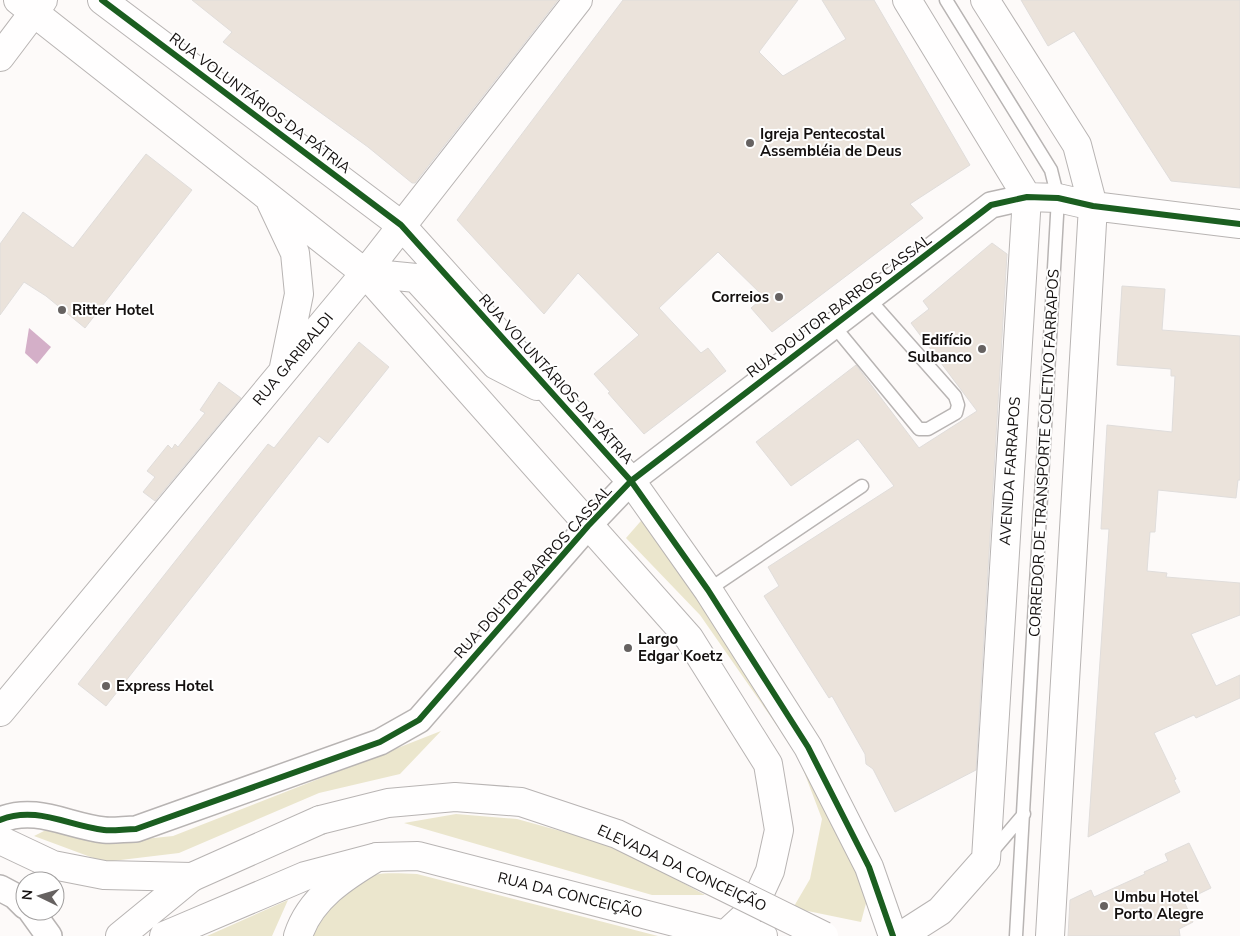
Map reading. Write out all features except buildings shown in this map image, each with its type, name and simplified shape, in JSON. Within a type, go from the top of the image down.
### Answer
[{"type":"main road","name":"RUA VOLUNTÁRIOS DA PÁTRIA","points":[[102,0],[401,225],[631,481],[708,590],[808,746],[869,867],[893,936]]},
{"type":"main road","name":"RUA GARIBALDI","points":[[0,712],[365,272],[578,0]]},
{"type":"main road","points":[[907,0],[1027,197]]},
{"type":"main road","points":[[985,0],[1077,145],[1093,206],[1050,936]]},
{"type":"main road","points":[[0,57],[32,4],[268,197],[365,272],[689,638],[768,764],[778,830],[770,871],[752,910],[725,935]]},
{"type":"main road","points":[[268,197],[295,253],[299,294],[283,371]]},
{"type":"main road","name":"RUA DOUTOR BARROS CASSAL","points":[[1027,197],[1058,198],[1093,206],[1240,224]]},
{"type":"main road","name":"AVENIDA FARRAPOS","points":[[986,859],[1027,197]]},
{"type":"main road","points":[[365,272],[416,278],[496,365],[553,394]]},
{"type":"main road","name":"ELEVADA DA CONCEIÇÃO","points":[[192,877],[320,820],[388,802],[454,797],[521,802],[617,834],[824,936]]},
{"type":"main road","points":[[0,840],[53,865],[104,875],[192,877]]},
{"type":"main road","name":"RUA DA CONCEIÇÃO","points":[[164,936],[305,876],[377,857],[418,856],[725,935],[764,936]]},
{"type":"main road","points":[[298,936],[315,905],[340,879],[377,857]]},
{"type":"main road","points":[[901,936],[940,912],[986,859]]},
{"type":"main road","points":[[120,936],[192,877]]},
{"type":"street","name":"RUA DOUTOR BARROS CASSAL","points":[[0,820],[9,816],[38,814],[104,830],[136,829],[380,742],[419,720],[588,526],[631,481],[991,205],[1027,197]]},
{"type":"street","points":[[0,888],[15,896]]},
{"type":"street","points":[[38,921],[49,936]]},
{"type":"lane","name":"CORREDOR DE TRANSPORTE COLETIVO FARRAPOS","points":[[946,0],[1051,170],[1058,198],[1016,936]]},
{"type":"lane","points":[[834,326],[919,428],[928,429],[956,413],[958,405],[955,396],[869,299]]},
{"type":"lane","points":[[708,590],[862,486]]},
{"type":"lane","points":[[986,859],[1024,814]]},
{"type":"shaded area","points":[[29,328],[51,347],[37,364],[25,353]]},
{"type":"shaded area","points":[[647,514],[805,752],[869,892],[861,922],[793,908],[810,879],[822,819],[798,756],[700,615],[626,538]]},
{"type":"shaded area","points":[[441,731],[400,774],[319,793],[179,853],[104,862],[34,836],[48,829],[106,843],[173,836]]},
{"type":"shaded area","points":[[456,814],[517,819],[615,846],[705,895],[652,895],[404,823]]},
{"type":"shaded area","points":[[385,874],[417,874],[658,936],[312,936],[338,900],[364,879]]},
{"type":"shaded area","points":[[288,900],[272,936],[207,936]]},
{"type":"cycle path","points":[[102,0],[401,225],[631,481],[708,590],[808,747],[869,867],[893,936]]},
{"type":"cycle path","points":[[0,820],[26,815],[52,818],[104,830],[136,829],[380,742],[419,720],[588,526],[631,481],[991,205],[1027,197],[1058,198],[1093,206],[1240,224]]},
{"type":"place","name":"Igreja Pentecostal Assembléia de Deus","points":[[750,143]]},
{"type":"place","name":"Correios","points":[[779,297]]},
{"type":"place","name":"Ritter Hotel","points":[[62,310]]},
{"type":"place","name":"Edifício Sulbanco","points":[[982,349]]},
{"type":"place","name":"Largo Edgar Koetz","points":[[628,648]]},
{"type":"place","name":"Express Hotel","points":[[106,686]]},
{"type":"place","name":"Umbu Hotel Porto Alegre","points":[[1104,906]]}]
